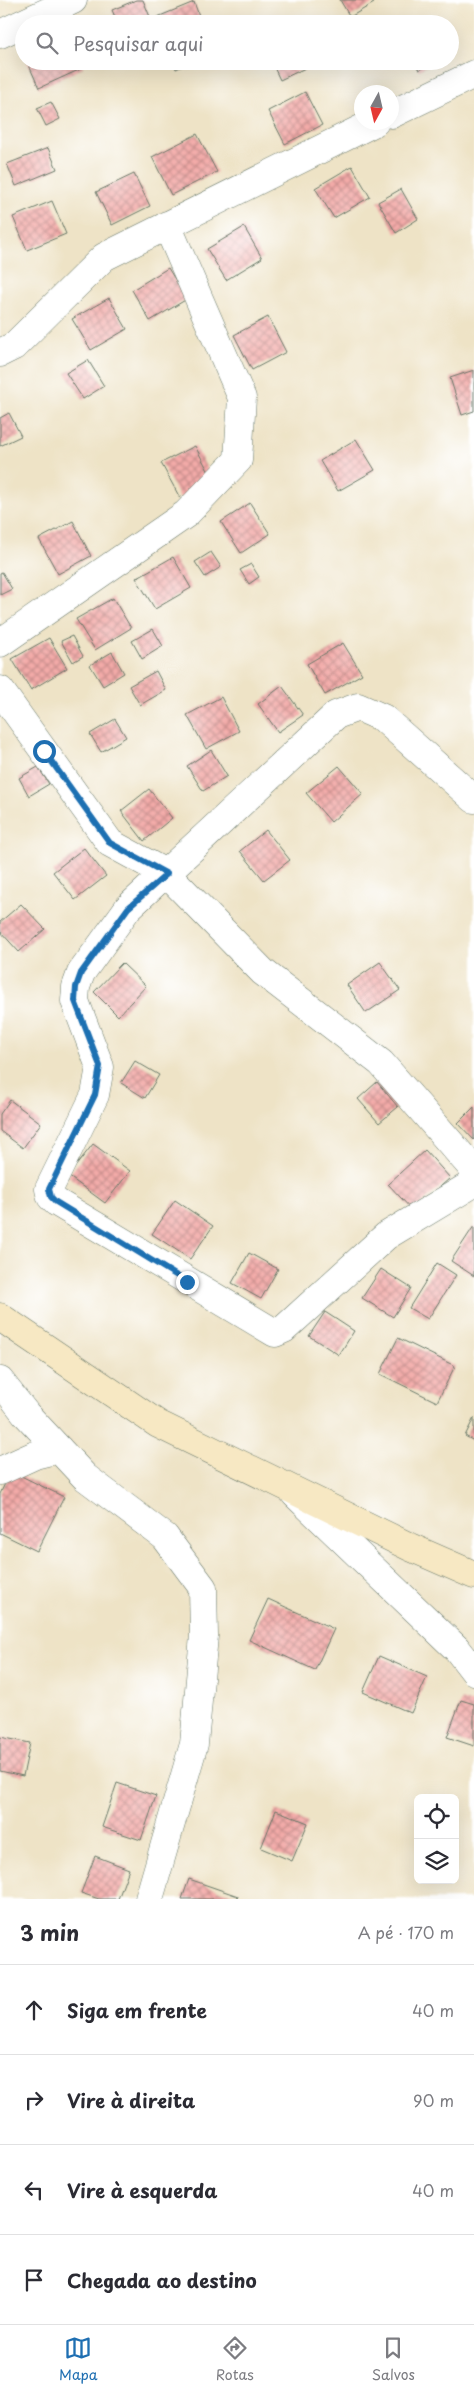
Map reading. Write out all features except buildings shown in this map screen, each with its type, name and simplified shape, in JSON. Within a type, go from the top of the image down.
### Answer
[{"type":"main road","points":[[0,1317],[158,1424],[292,1491],[410,1547],[474,1574]]},
{"type":"street","points":[[41,15],[73,0]]},
{"type":"street","points":[[0,34],[15,27]]},
{"type":"street","points":[[399,111],[474,74]]},
{"type":"street","points":[[0,353],[14,346],[104,257],[359,130]]},
{"type":"street","points":[[0,643],[186,514],[238,460],[242,398],[167,225]]},
{"type":"street","points":[[0,690],[110,843],[167,874],[263,972],[381,1063],[474,1170]]},
{"type":"street","points":[[474,799],[384,718],[358,707],[336,715],[167,874],[128,908],[81,973],[75,1001],[100,1066],[99,1080],[95,1095],[49,1189],[51,1197],[56,1202],[275,1333],[284,1329],[386,1236],[474,1183]]},
{"type":"street","points":[[0,1381],[26,1414],[85,1477],[164,1537],[202,1588],[204,1636],[194,1744],[149,1899]]},
{"type":"street","points":[[0,1471],[35,1455],[59,1449]]},
{"type":"street","points":[[292,1491],[456,1649],[474,1671]]},
{"type":"route","points":[[44,751],[110,843],[167,874],[128,908],[81,973],[76,987],[75,1001],[100,1066],[99,1080],[95,1095],[49,1189],[51,1197],[56,1202],[187,1282]]}]
